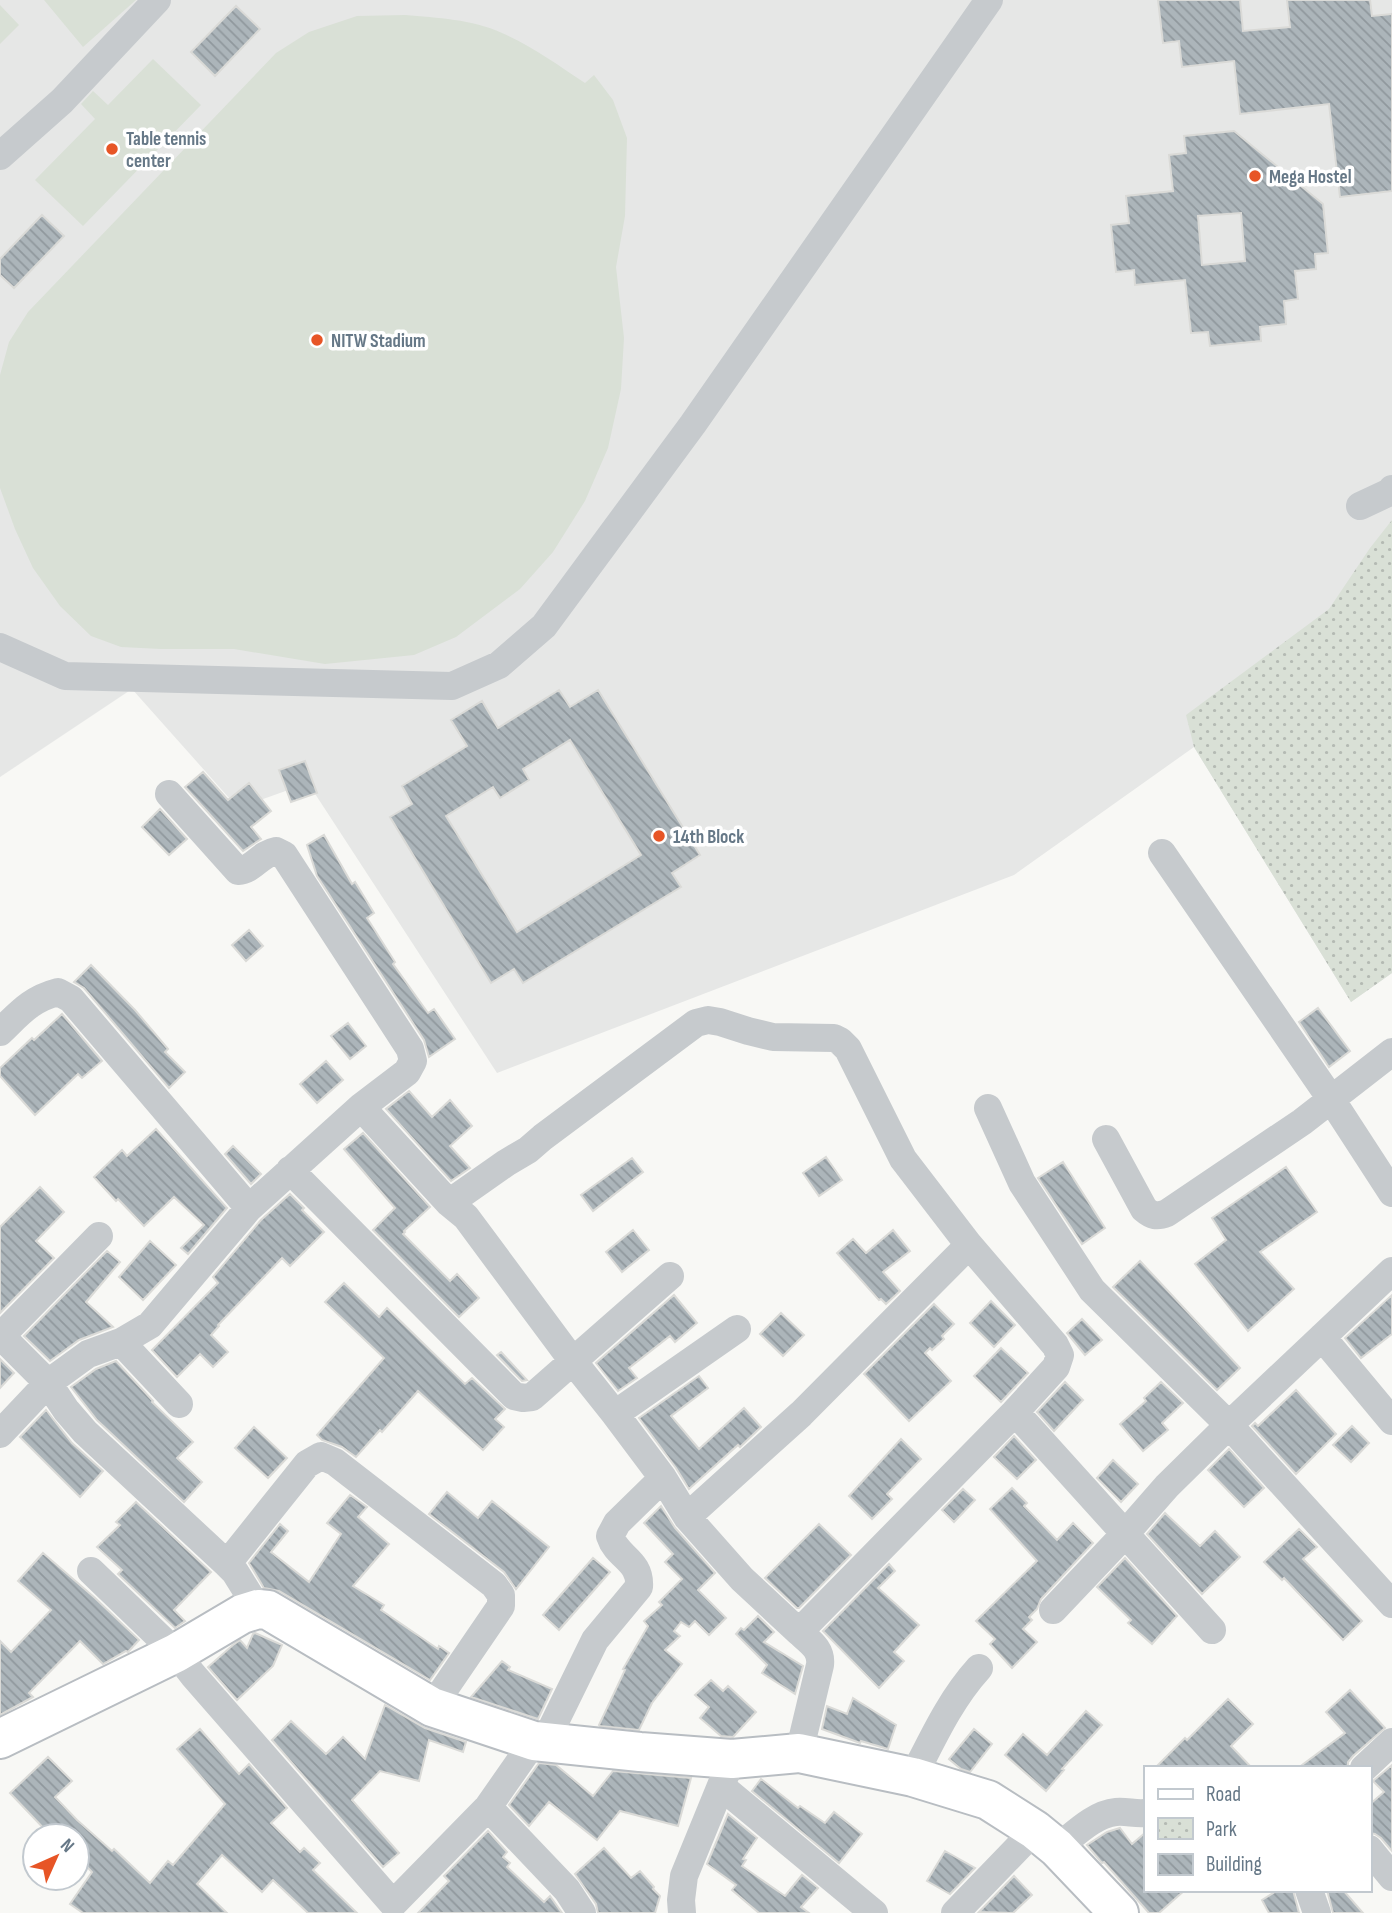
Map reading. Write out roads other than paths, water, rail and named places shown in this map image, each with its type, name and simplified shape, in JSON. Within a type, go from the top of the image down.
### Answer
[{"type":"street","points":[[0,156],[62,101],[157,0]]},
{"type":"street","points":[[0,647],[65,677],[452,686],[499,665],[544,626],[676,447],[982,3]]},
{"type":"street","points":[[1360,506],[1392,489]]},
{"type":"street","points":[[0,1434],[48,1383],[88,1353],[121,1342],[150,1325],[249,1208],[361,1107],[407,1072],[413,1061],[410,1049],[284,855],[276,851],[267,853],[246,871],[238,871],[169,794]]},
{"type":"street","points":[[1162,853],[1392,1193]]},
{"type":"street","points":[[0,1032],[42,996],[58,992],[71,999],[249,1208]]},
{"type":"street","points":[[449,1203],[528,1150],[696,1023],[708,1020],[773,1037],[825,1037],[840,1041],[848,1049],[903,1159],[969,1245],[1055,1345],[1060,1355],[1056,1367],[1015,1412],[799,1632]]},
{"type":"street","points":[[1106,1139],[1144,1209],[1158,1217],[1291,1129],[1392,1052]]},
{"type":"street","points":[[361,1107],[449,1203],[466,1217],[663,1478],[687,1517],[742,1578],[815,1646],[821,1655],[799,1753]]},
{"type":"street","points":[[988,1108],[1022,1183],[1092,1290],[1229,1425],[1392,1604]]},
{"type":"street","points":[[290,1170],[514,1395],[523,1398],[532,1396],[670,1276]]},
{"type":"street","points":[[99,1236],[1,1335],[48,1383],[85,1432],[228,1564],[258,1609]]},
{"type":"street","points":[[687,1517],[801,1414],[969,1245]]},
{"type":"street","points":[[1053,1609],[1167,1486],[1392,1271]]},
{"type":"street","points":[[615,1414],[737,1329]]},
{"type":"street","points":[[1322,1337],[1392,1421]]},
{"type":"street","points":[[121,1342],[179,1404]]},
{"type":"street","points":[[1015,1412],[1212,1630]]},
{"type":"street","points":[[228,1564],[307,1464],[321,1456],[335,1462],[494,1586],[501,1595],[500,1606],[432,1707]]},
{"type":"street","points":[[91,1571],[176,1653],[395,1909],[488,1807],[539,1741],[595,1640],[639,1587],[640,1577],[637,1571],[613,1545],[610,1536],[617,1523],[663,1478]]},
{"type":"street","points":[[0,1739],[176,1653],[242,1614],[258,1609],[268,1610],[432,1707],[539,1741],[639,1752],[727,1773],[799,1753],[913,1777],[988,1800],[1046,1839],[1119,1913]]},
{"type":"street","points":[[913,1777],[949,1706],[979,1668]]},
{"type":"street","points":[[1366,1766],[1392,1742]]},
{"type":"street","points":[[682,1913],[684,1876],[727,1773]]},
{"type":"street","points":[[727,1773],[874,1913]]},
{"type":"street","points":[[488,1807],[567,1890],[582,1913]]},
{"type":"street","points":[[955,1913],[1046,1839],[1110,1813],[1144,1813]]},
{"type":"street","points":[[1371,1851],[1392,1877]]},
{"type":"street","points":[[1310,1892],[1317,1913]]},
{"type":"place","name":"Table tennis center","points":[[112,149]]},
{"type":"place","name":"Mega Hostel","points":[[1255,176]]},
{"type":"place","name":"NITW Stadium","points":[[317,340]]},
{"type":"place","name":"14th Block","points":[[659,836]]}]
